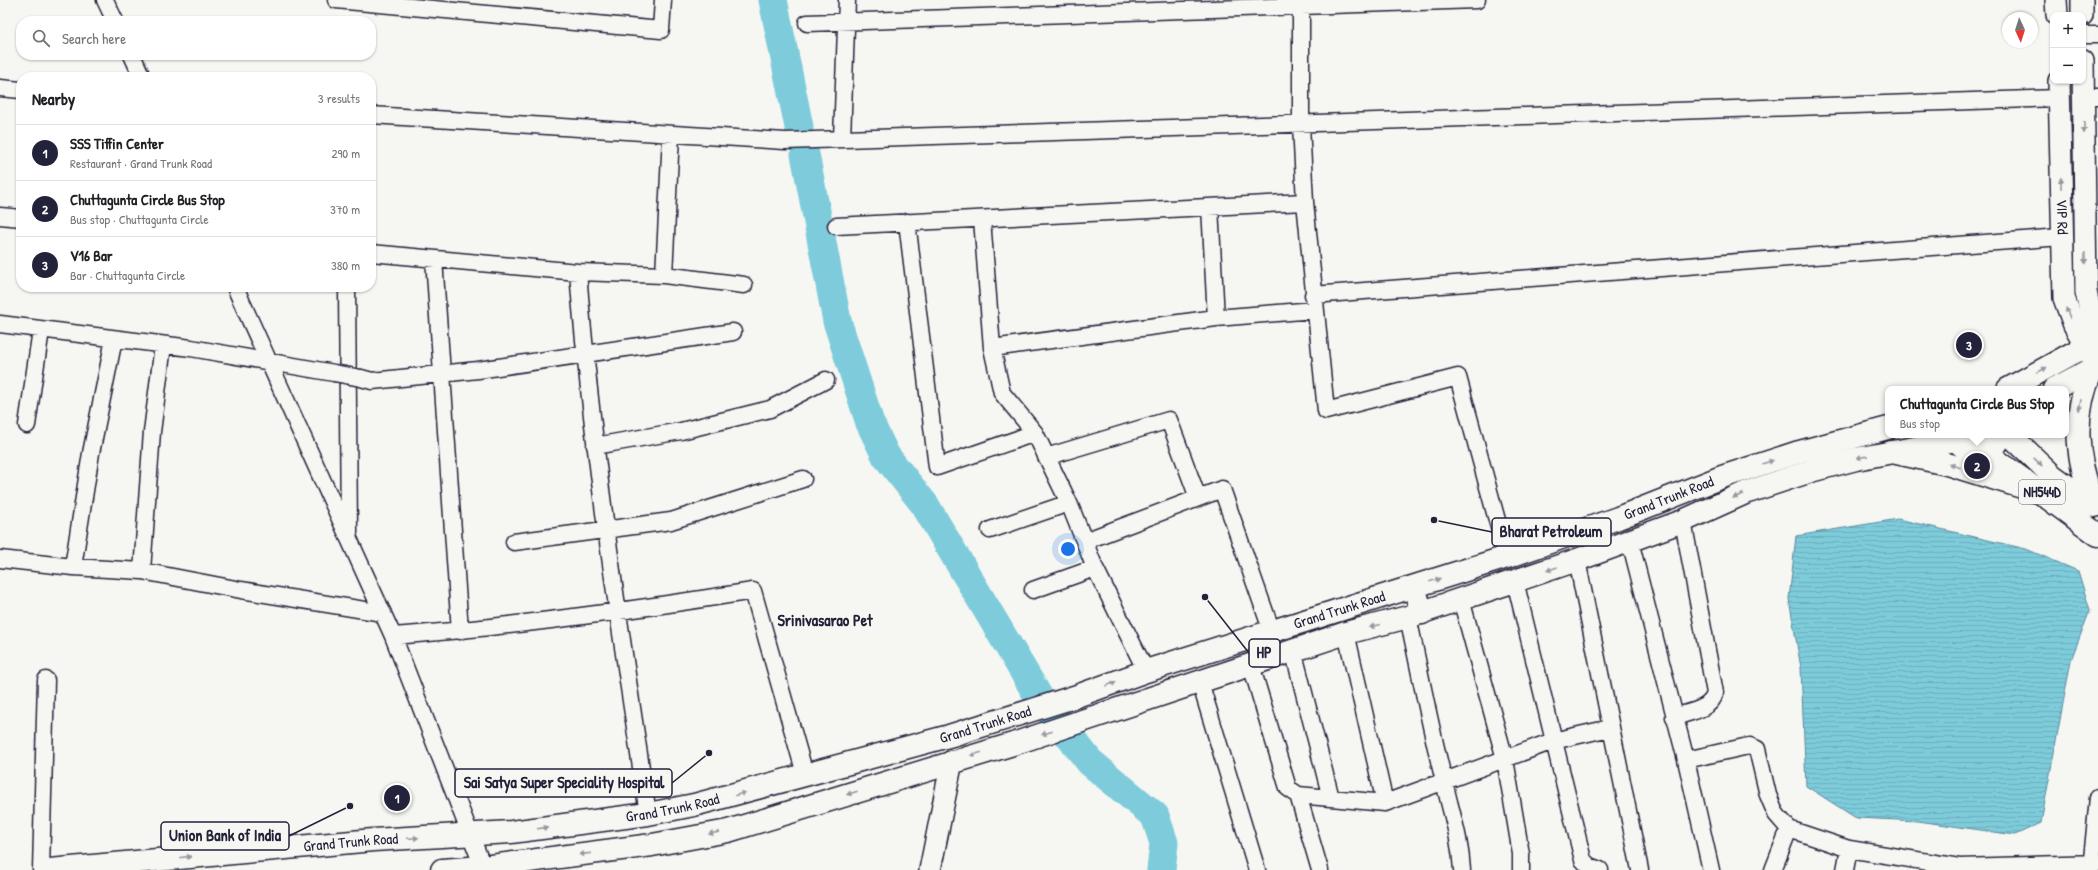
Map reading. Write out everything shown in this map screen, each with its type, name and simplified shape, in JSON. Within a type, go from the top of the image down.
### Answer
[{"type":"main road","points":[[2013,386],[2094,340]]},
{"type":"main road","points":[[2059,386],[2096,366]]},
{"type":"main road","name":"NH544D","points":[[2096,366],[2084,388],[2078,422],[2082,463],[2086,483],[2096,507]]},
{"type":"main road","name":"Grand Trunk Road","points":[[50,870],[373,840],[510,832],[648,814],[733,795],[805,774],[949,736],[1074,697],[1146,672],[1506,557],[1618,518],[1722,477],[1799,452],[1885,429]]},
{"type":"main road","name":"Grand Trunk Road","points":[[442,870],[483,867],[652,845],[728,831],[952,761],[1013,744],[1346,633],[1415,615],[1461,600],[1630,541],[1683,521],[1745,494],[1807,472],[1856,458],[1892,452],[1951,438]]},
{"type":"main road","name":"NH544D","points":[[1956,438],[1968,450],[1984,451],[2045,494],[2098,535]]},
{"type":"main road","points":[[1984,451],[1997,443],[2000,438]]},
{"type":"main road","name":"NH544D","points":[[2013,438],[2053,476],[2096,507]]},
{"type":"main road","name":"NH544D","points":[[1892,452],[1947,464],[2045,494]]},
{"type":"main road","points":[[1414,587],[1415,615]]},
{"type":"street","points":[[105,0],[113,16]]},
{"type":"street","points":[[336,0],[661,30],[664,0]]},
{"type":"street","points":[[842,139],[847,0]]},
{"type":"street","points":[[807,23],[1301,3],[1477,0]]},
{"type":"street","points":[[2056,0],[2057,12]]},
{"type":"street","points":[[2082,0],[2082,12]]},
{"type":"street","points":[[1301,3],[1301,125],[1305,202],[1326,411],[1458,377],[1506,557]]},
{"type":"street","points":[[2086,35],[2098,35]]},
{"type":"street","points":[[134,60],[140,72]]},
{"type":"street","name":"VIP Rd","points":[[2086,74],[2091,97],[2086,292],[2094,340]]},
{"type":"street","points":[[0,88],[16,90]]},
{"type":"street","points":[[376,115],[786,141],[1301,125],[2059,90]]},
{"type":"street","name":"VIP Rd","points":[[2059,90],[2064,298],[2068,312],[2094,340]]},
{"type":"street","points":[[664,275],[671,135]]},
{"type":"street","points":[[836,226],[1305,202]]},
{"type":"street","points":[[1210,207],[1216,318]]},
{"type":"street","points":[[0,216],[16,218]]},
{"type":"street","points":[[982,219],[992,348],[1002,393],[1035,433],[1069,503],[1095,568],[1146,672]]},
{"type":"street","points":[[907,222],[937,467],[1035,433]]},
{"type":"street","points":[[992,348],[1216,318],[1314,302],[2062,237]]},
{"type":"street","points":[[376,253],[578,272],[664,275],[744,285]]},
{"type":"street","points":[[434,259],[460,631]]},
{"type":"street","points":[[578,272],[595,446],[648,814]]},
{"type":"street","points":[[237,292],[393,636],[483,867]]},
{"type":"street","points":[[347,292],[349,538]]},
{"type":"street","points":[[0,324],[267,360],[372,380],[441,374],[733,332]]},
{"type":"street","points":[[27,425],[41,330]]},
{"type":"street","points":[[74,567],[91,453],[114,339]]},
{"type":"street","points":[[2094,340],[2096,366]]},
{"type":"street","points":[[142,571],[152,432],[163,345]]},
{"type":"street","points":[[595,446],[681,431],[770,409],[826,380]]},
{"type":"street","points":[[1046,457],[1169,420],[1198,498]]},
{"type":"street","points":[[514,542],[671,521],[803,479]]},
{"type":"street","points":[[1084,541],[1222,489],[1272,632]]},
{"type":"street","points":[[990,530],[1069,503]]},
{"type":"street","points":[[1674,717],[1708,706],[1713,701],[1715,693],[1683,521]]},
{"type":"street","points":[[1630,541],[1686,760],[1711,870]]},
{"type":"street","points":[[0,559],[74,567],[142,571],[383,613]]},
{"type":"street","points":[[1577,560],[1640,870]]},
{"type":"street","points":[[1033,590],[1095,568]]},
{"type":"street","points":[[1515,581],[1583,860],[1589,866],[1600,870]]},
{"type":"street","points":[[393,636],[460,631],[618,612],[753,591],[805,774]]},
{"type":"street","points":[[1461,600],[1505,759],[1521,854],[1521,870]]},
{"type":"street","points":[[1415,615],[1444,782],[1454,816],[1460,846],[1462,870]]},
{"type":"street","points":[[1346,633],[1385,803]]},
{"type":"street","points":[[1293,650],[1330,798]]},
{"type":"street","points":[[1251,665],[1288,788],[1298,795],[1385,803],[1553,741],[1610,728]]},
{"type":"street","points":[[41,870],[46,680]]},
{"type":"street","points":[[1200,682],[1257,870]]},
{"type":"street","points":[[1686,760],[1744,746],[1750,746],[1757,749],[1768,795],[1776,814],[1789,829],[1849,850],[1959,869],[2093,865],[2098,797]]},
{"type":"street","points":[[930,870],[952,761]]},
{"type":"street","points":[[1298,795],[1320,870]]},
{"type":"street","points":[[1773,870],[1789,829]]},
{"type":"street","points":[[1845,870],[1849,850]]},
{"type":"water","points":[[1898,519],[2026,549],[2078,571],[2090,610],[2071,660],[2041,823],[2015,835],[1918,821],[1856,818],[1806,786],[1801,668],[1789,599],[1796,536]]},
{"type":"waterway","points":[[773,0],[799,127]]},
{"type":"waterway","points":[[805,154],[837,321],[870,423],[886,456],[925,505],[1040,699],[1090,762],[1155,816],[1164,843],[1161,870]]},
{"type":"place","name":"V16 Bar","points":[[1969,345]]},
{"type":"place","name":"Chuttagunta Circle Bus Stop","points":[[1977,466]]},
{"type":"place","name":"Bharat Petroleum","points":[[1434,520]]},
{"type":"place","name":"HP","points":[[1205,597]]},
{"type":"place","name":"Sai Satya Super Speciality Hospital","points":[[709,753]]},
{"type":"place","name":"SSS Tiffin Center","points":[[397,798]]},
{"type":"place","name":"Union Bank of India","points":[[350,806]]},
{"type":"district","name":"Srinivasarao Pet","points":[[825,620]]}]
